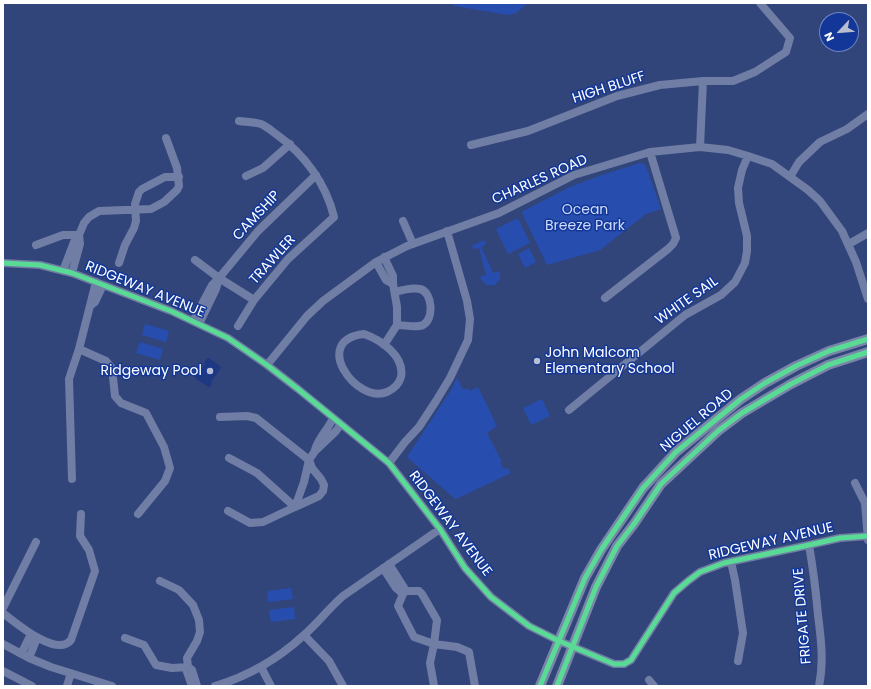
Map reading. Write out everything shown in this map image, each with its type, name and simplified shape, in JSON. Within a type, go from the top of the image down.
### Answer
[{"type":"main road","name":"NIGUEL ROAD","points":[[540,686],[585,578],[600,550],[643,488],[676,452],[741,399],[765,384],[796,366],[829,351],[868,338]]},
{"type":"main road","name":"NIGUEL ROAD","points":[[557,686],[596,587],[617,546],[661,484],[718,431],[742,413],[828,365],[868,352]]},
{"type":"street","name":"HIGH BLUFF","points":[[471,145],[528,131],[617,96],[660,84],[703,81],[733,81],[755,72],[786,52],[790,38],[760,3]]},
{"type":"street","points":[[700,147],[703,81]]},
{"type":"street","points":[[790,177],[799,162],[820,142],[847,129],[868,114]]},
{"type":"street","points":[[239,121],[262,124],[290,144],[300,154],[316,175]]},
{"type":"street","points":[[68,272],[74,242],[84,223],[99,210],[151,209],[169,199],[177,190],[179,186],[175,160],[166,138]]},
{"type":"street","points":[[246,176],[263,168],[290,144]]},
{"type":"street","name":"CHARLES ROAD","points":[[266,365],[307,316],[322,301],[380,259],[415,243],[499,213],[574,175],[650,152],[700,147],[728,150],[772,164],[808,190],[820,201],[842,231],[856,262],[868,299]]},
{"type":"street","points":[[605,298],[674,244],[676,238],[650,152]]},
{"type":"street","name":"WHITE SAIL","points":[[570,410],[685,315],[721,295],[735,282],[745,263],[747,251],[747,236],[739,203],[738,188],[742,170],[748,156]]},
{"type":"street","name":"TRAWLER","points":[[238,326],[254,300],[288,259],[334,217],[331,203],[316,175]]},
{"type":"street","name":"CAMSHIP","points":[[196,322],[212,285],[258,231],[316,175]]},
{"type":"street","points":[[119,263],[125,245],[134,228],[136,221],[137,197],[142,188],[165,177],[178,176]]},
{"type":"street","points":[[405,221],[415,243]]},
{"type":"street","points":[[389,463],[419,427],[436,401],[450,378],[468,340],[470,319],[467,301],[447,231]]},
{"type":"street","points":[[849,244],[868,233]]},
{"type":"street","points":[[36,245],[64,235],[79,235]]},
{"type":"street","points":[[380,259],[393,276],[397,325],[384,345]]},
{"type":"street","points":[[195,260],[219,278],[254,300]]},
{"type":"street","name":"RIDGEWAY AVENUE","points":[[3,263],[40,265],[68,272],[196,322],[228,338],[266,365],[389,463],[440,529],[465,568],[491,597],[529,626],[559,642],[614,664],[621,665],[634,658],[670,600],[680,588],[700,572],[713,566],[840,538],[868,536]]},
{"type":"street","points":[[72,479],[69,379],[79,349],[90,305],[95,302],[99,283]]},
{"type":"street","points":[[394,288],[420,289],[426,292],[429,297],[430,317],[427,323],[421,326],[397,325]]},
{"type":"street","points":[[364,334],[373,337],[384,345],[399,360],[402,371],[400,380],[394,388],[385,393],[368,392],[352,380],[345,372],[340,364],[338,356],[339,349],[349,338],[355,335],[364,334]]},
{"type":"street","points":[[79,349],[106,360],[112,368],[115,396],[121,403],[146,413],[164,447],[170,468],[165,482],[138,514]]},
{"type":"street","points":[[220,417],[239,416],[256,418],[309,460],[324,485],[323,491],[319,496],[263,522],[250,523],[228,511]]},
{"type":"street","points":[[315,451],[317,442],[329,427],[333,418]]},
{"type":"street","points":[[295,507],[304,482],[309,460],[315,451],[336,432],[341,424]]},
{"type":"street","points":[[229,458],[257,473],[295,507]]},
{"type":"street","points":[[855,483],[865,503],[868,540]]},
{"type":"street","points":[[3,614],[34,636],[61,646],[69,643],[95,570],[89,550],[80,536],[81,514]]},
{"type":"street","points":[[215,686],[261,668],[304,635],[339,600],[440,529]]},
{"type":"street","points":[[3,608],[36,542]]},
{"type":"street","name":"FRIGATE DRIVE","points":[[809,545],[821,642],[822,663],[819,686]]},
{"type":"street","points":[[731,562],[736,580],[743,633],[738,661]]},
{"type":"street","points":[[386,566],[404,592]]},
{"type":"street","points":[[160,581],[179,590],[193,605],[199,620],[200,632],[197,641],[187,658],[187,672],[192,686]]},
{"type":"street","points":[[404,592],[419,591],[437,620],[430,663],[434,686]]},
{"type":"street","points":[[404,592],[398,606],[414,637],[434,644],[457,647],[469,652],[475,686]]},
{"type":"street","points":[[304,635],[329,662],[343,686]]},
{"type":"street","points":[[25,656],[34,636]]},
{"type":"street","points":[[126,638],[144,645],[156,666],[172,668],[188,667],[192,670],[197,686]]},
{"type":"street","points":[[3,644],[25,656],[112,686]]},
{"type":"street","points":[[261,668],[271,686]]},
{"type":"street","points":[[3,671],[32,686]]},
{"type":"street","points":[[66,686],[71,673]]},
{"type":"green space","points":[[450,3],[528,3],[516,13],[508,15],[455,6]]},
{"type":"green space","name":"Ocean Breeze Park","points":[[640,163],[645,164],[661,209],[646,214],[600,250],[547,265],[522,213],[523,211],[570,187]]},
{"type":"green space","points":[[518,218],[530,243],[508,254],[496,229]]},
{"type":"green space","points":[[485,241],[486,244],[481,247],[493,273],[500,272],[500,279],[495,285],[486,285],[480,277],[486,275],[479,248],[474,249],[472,247],[473,245]]},
{"type":"green space","points":[[529,248],[536,262],[525,268],[518,254]]},
{"type":"green space","points":[[145,324],[169,331],[166,342],[142,335]]},
{"type":"green space","points":[[140,342],[163,349],[160,360],[136,353]]},
{"type":"green space","points":[[457,378],[463,390],[468,388],[470,391],[478,387],[497,426],[487,433],[502,462],[500,463],[504,469],[508,468],[511,473],[456,499],[407,457],[451,390]]},
{"type":"green space","points":[[542,399],[550,416],[531,425],[523,408]]},
{"type":"green space","points":[[291,588],[293,599],[268,602],[267,591]]},
{"type":"green space","points":[[294,607],[295,619],[271,622],[269,610]]},
{"type":"shaded area","name":"Ridgeway Pool","points":[[207,358],[221,368],[209,387],[196,379],[195,376],[197,374],[198,375]]},
{"type":"cycle path","points":[[3,263],[40,265],[72,273],[171,311],[228,338],[298,389],[389,463],[440,529],[465,568],[491,597],[529,626],[559,641],[614,664],[624,664],[631,660],[674,593],[700,572],[724,563],[840,538],[868,536]]},
{"type":"cycle path","points":[[540,686],[585,578],[601,550],[643,488],[676,452],[741,399],[765,383],[796,366],[829,351],[868,339]]},
{"type":"cycle path","points":[[557,686],[596,587],[617,546],[661,484],[718,431],[742,413],[791,384],[828,365],[868,352]]},
{"type":"place","name":"John Malcom Elementary School","points":[[537,361]]},
{"type":"place","name":"Ridgeway Pool","points":[[210,371]]}]
